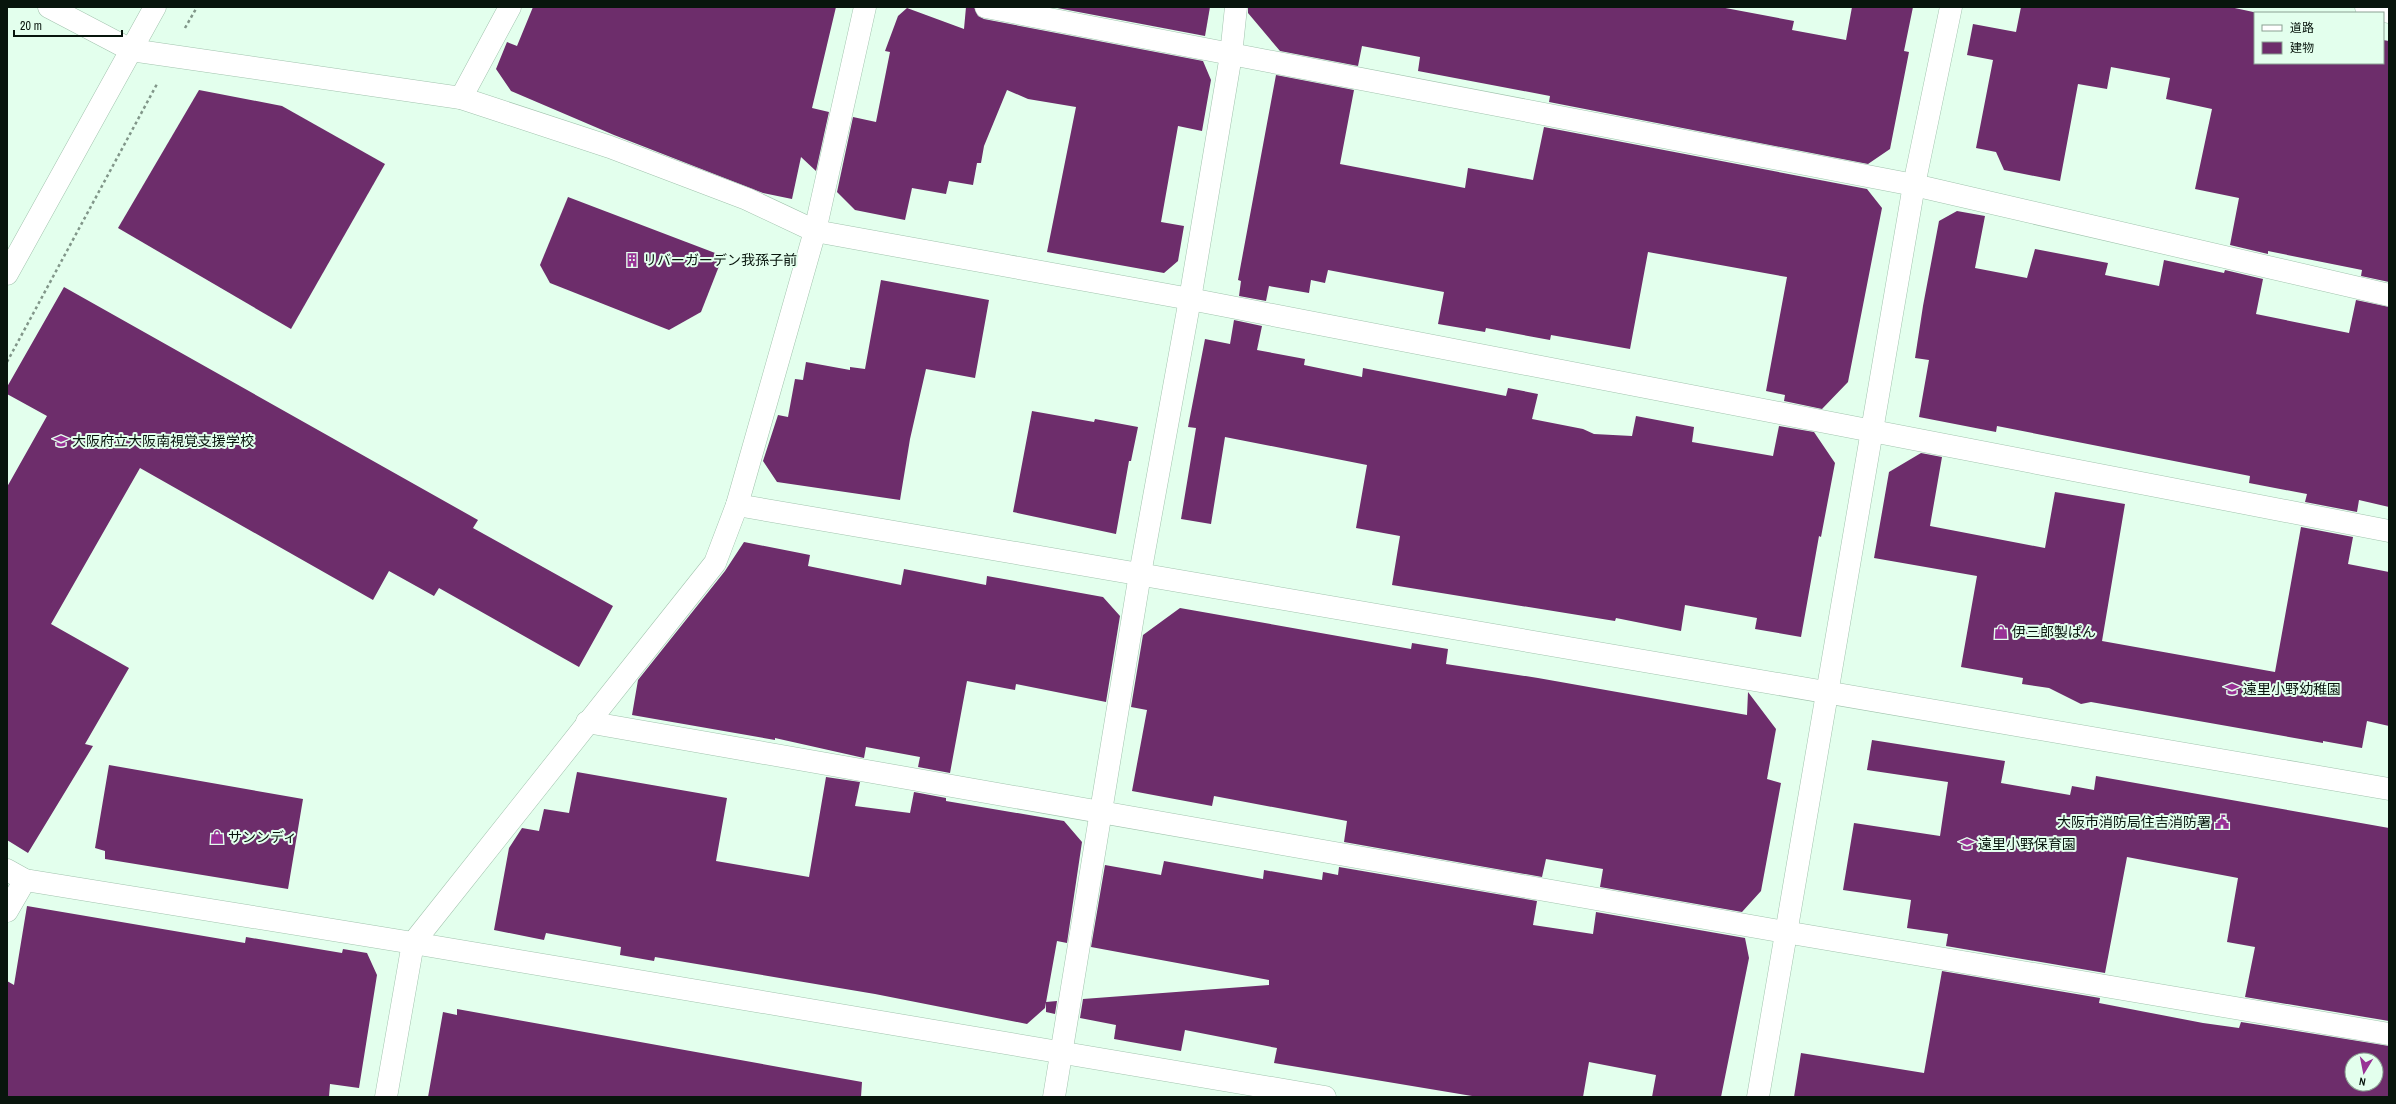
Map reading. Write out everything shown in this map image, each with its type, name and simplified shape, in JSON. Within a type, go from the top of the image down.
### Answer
[{"type":"street","points":[[49,7],[131,50],[461,98],[668,169],[747,199],[815,231],[1190,299],[2389,531]]},
{"type":"street","points":[[10,260],[155,7]]},
{"type":"street","points":[[461,98],[510,7]]},
{"type":"street","points":[[386,1097],[414,943],[587,722],[715,563],[737,506],[815,231],[865,7]]},
{"type":"street","points":[[986,7],[1914,185],[2389,295]]},
{"type":"street","points":[[1054,1097],[1140,574],[1190,299],[1231,55],[1236,7]]},
{"type":"street","points":[[1758,1097],[1785,932],[1873,430],[1914,185],[1950,7]]},
{"type":"street","points":[[2366,7],[2389,12]]},
{"type":"street","points":[[737,506],[2389,789]]},
{"type":"street","points":[[587,722],[1785,932],[2389,1034]]},
{"type":"street","points":[[7,911],[16,875],[1325,1097]]},
{"type":"path","points":[[7,362],[157,83]]},
{"type":"building","points":[[533,7],[836,7],[812,108],[829,112],[816,171],[801,157],[792,199],[763,193],[614,135],[511,91],[496,69],[507,42],[517,46]]},
{"type":"building","points":[[966,7],[974,7],[978,16],[984,19],[1203,61],[1211,80],[1202,131],[1178,126],[1161,222],[1184,226],[1178,261],[1164,273],[1047,252],[1076,107],[1028,99],[1007,90],[984,146],[981,163],[977,163],[973,185],[949,181],[946,194],[912,188],[905,220],[855,210],[837,192],[853,117],[876,122],[890,52],[885,51],[898,16],[907,8],[964,29]]},
{"type":"building","points":[[1052,7],[1210,7],[1205,36]]},
{"type":"building","points":[[1248,7],[1720,7],[1794,21],[1792,30],[1846,40],[1852,7],[1913,7],[1904,51],[1909,52],[1890,149],[1868,164],[1549,102],[1550,96],[1418,71],[1420,57],[1362,46],[1358,66],[1280,51],[1248,13]]},
{"type":"building","points":[[2021,7],[2230,7],[2254,12],[2254,64],[2384,64],[2384,40],[2389,41],[2389,282],[2361,276],[2362,270],[2268,251],[2268,254],[2230,245],[2239,198],[2195,189],[2212,109],[2166,99],[2170,78],[2111,67],[2107,89],[2078,84],[2060,181],[2004,170],[1996,152],[1976,148],[1993,60],[1967,55],[1973,24],[2016,32]]},
{"type":"building","points":[[1276,75],[1354,90],[1340,164],[1465,188],[1468,168],[1533,180],[1544,127],[1867,189],[1882,208],[1848,382],[1822,409],[1784,401],[1785,395],[1766,391],[1787,277],[1648,252],[1630,349],[1551,335],[1550,340],[1486,328],[1485,332],[1438,324],[1444,292],[1328,270],[1325,283],[1311,280],[1309,293],[1269,286],[1266,301],[1239,296],[1241,281],[1238,280]]},
{"type":"building","points":[[199,90],[282,106],[385,164],[291,329],[118,228]]},
{"type":"building","name":"リバーガーデン我孫子前","points":[[568,197],[723,256],[701,312],[669,330],[550,283],[540,265]]},
{"type":"building","points":[[1957,211],[1985,216],[1975,268],[2027,278],[2035,249],[2108,263],[2105,275],[2159,286],[2164,260],[2224,273],[2225,270],[2263,279],[2256,314],[2349,333],[2356,300],[2389,307],[2389,507],[2359,500],[2357,512],[2305,502],[2307,494],[2249,483],[2250,476],[1997,426],[1996,432],[1919,417],[1929,360],[1915,358],[1923,306],[1939,221]]},
{"type":"building","points":[[881,280],[989,300],[975,378],[926,369],[910,439],[900,500],[777,482],[763,461],[778,415],[788,417],[795,379],[803,380],[806,362],[850,370],[850,367],[865,369]]},
{"type":"building","points":[[64,287],[478,520],[473,528],[613,606],[579,667],[439,588],[434,596],[389,571],[373,600],[140,468],[51,624],[129,668],[85,744],[93,746],[28,853],[7,840],[7,487],[47,416],[7,394],[7,387]]},
{"type":"building","points":[[1234,320],[1262,326],[1257,350],[1305,359],[1304,365],[1362,377],[1363,368],[1506,396],[1508,388],[1538,394],[1532,419],[1583,429],[1594,434],[1632,436],[1636,416],[1694,427],[1692,442],[1773,456],[1779,426],[1814,432],[1835,463],[1821,537],[1819,536],[1801,637],[1755,629],[1757,618],[1685,605],[1681,631],[1616,618],[1615,621],[1392,585],[1400,536],[1356,528],[1367,465],[1225,437],[1211,524],[1181,519],[1196,428],[1188,427],[1205,339],[1230,344]]},
{"type":"building","points":[[1032,411],[1094,422],[1095,419],[1138,427],[1131,461],[1129,461],[1116,534],[1013,512]]},
{"type":"building","points":[[1921,453],[1942,457],[1930,526],[2045,548],[2055,492],[2125,504],[2102,641],[2275,672],[2301,527],[2353,537],[2348,564],[2389,572],[2389,726],[2367,721],[2362,748],[2323,741],[2323,743],[2091,702],[2081,704],[2049,688],[2022,684],[2023,678],[1961,667],[1977,576],[1874,558],[1889,472]]},
{"type":"building","points":[[744,542],[810,555],[808,566],[901,585],[904,569],[986,585],[987,576],[1103,597],[1120,616],[1106,702],[1016,684],[1015,690],[967,681],[950,773],[918,767],[920,757],[866,747],[864,758],[775,738],[775,740],[632,715],[638,680],[725,571]]},
{"type":"building","points":[[1180,608],[1411,649],[1412,643],[1448,649],[1446,664],[1538,678],[1747,715],[1748,692],[1776,729],[1767,779],[1781,783],[1761,891],[1742,912],[1600,887],[1603,869],[1546,859],[1542,877],[1344,842],[1347,821],[1214,796],[1212,806],[1132,791],[1147,710],[1131,707],[1143,635]]},
{"type":"building","points":[[1872,740],[2005,761],[2001,783],[2070,795],[2072,786],[2094,790],[2096,776],[2389,828],[2389,1021],[2245,997],[2255,947],[2227,942],[2238,878],[2127,857],[2105,973],[1946,946],[1948,934],[1907,928],[1911,900],[1843,890],[1854,823],[1940,836],[1948,782],[1867,770]]},
{"type":"building","points":[[109,765],[303,799],[288,889],[105,859],[105,851],[95,848]]},
{"type":"building","points":[[577,772],[727,798],[716,861],[809,877],[826,777],[860,782],[855,806],[910,813],[914,792],[946,798],[946,801],[1064,821],[1082,842],[1067,943],[1057,941],[1045,1008],[1027,1024],[875,994],[655,957],[654,961],[620,955],[621,947],[546,933],[544,940],[494,930],[509,848],[522,828],[539,831],[544,809],[569,813]]},
{"type":"building","points":[[1164,861],[1263,879],[1264,870],[1322,880],[1323,872],[1338,875],[1339,867],[1537,901],[1533,925],[1593,934],[1596,912],[1745,938],[1749,958],[1721,1097],[1652,1097],[1656,1075],[1589,1062],[1583,1097],[1478,1097],[1274,1063],[1277,1048],[1185,1030],[1181,1051],[1114,1039],[1116,1025],[1080,1018],[1083,999],[1269,985],[1269,980],[1091,947],[1105,865],[1161,875]]},
{"type":"building","points":[[27,906],[245,943],[246,937],[342,953],[343,949],[367,953],[377,975],[359,1088],[330,1084],[329,1097],[7,1097],[7,981],[14,985]]},
{"type":"building","points":[[1942,971],[2100,998],[2099,1003],[2203,1023],[2239,1028],[2241,1022],[2389,1046],[2389,1097],[1794,1097],[1801,1053],[1924,1073]]},
{"type":"building","points":[[1057,1001],[1055,1014],[1046,1012],[1046,1002]]},
{"type":"building","points":[[457,1009],[862,1082],[861,1097],[428,1097],[443,1012],[457,1015]]},
{"type":"place","name":"リバーガーデン我孫子前","points":[[632,260]]},
{"type":"place","name":"大阪府立大阪南視覚支援学校","points":[[61,441]]},
{"type":"place","name":"伊三郎製ぱん","points":[[2001,632]]},
{"type":"place","name":"遠里小野幼稚園","points":[[2232,689]]},
{"type":"place","name":"大阪市消防局住吉消防署","points":[[2222,822]]},
{"type":"place","name":"サンンディ","points":[[217,837]]},
{"type":"place","name":"遠里小野保育園","points":[[1967,844]]}]
